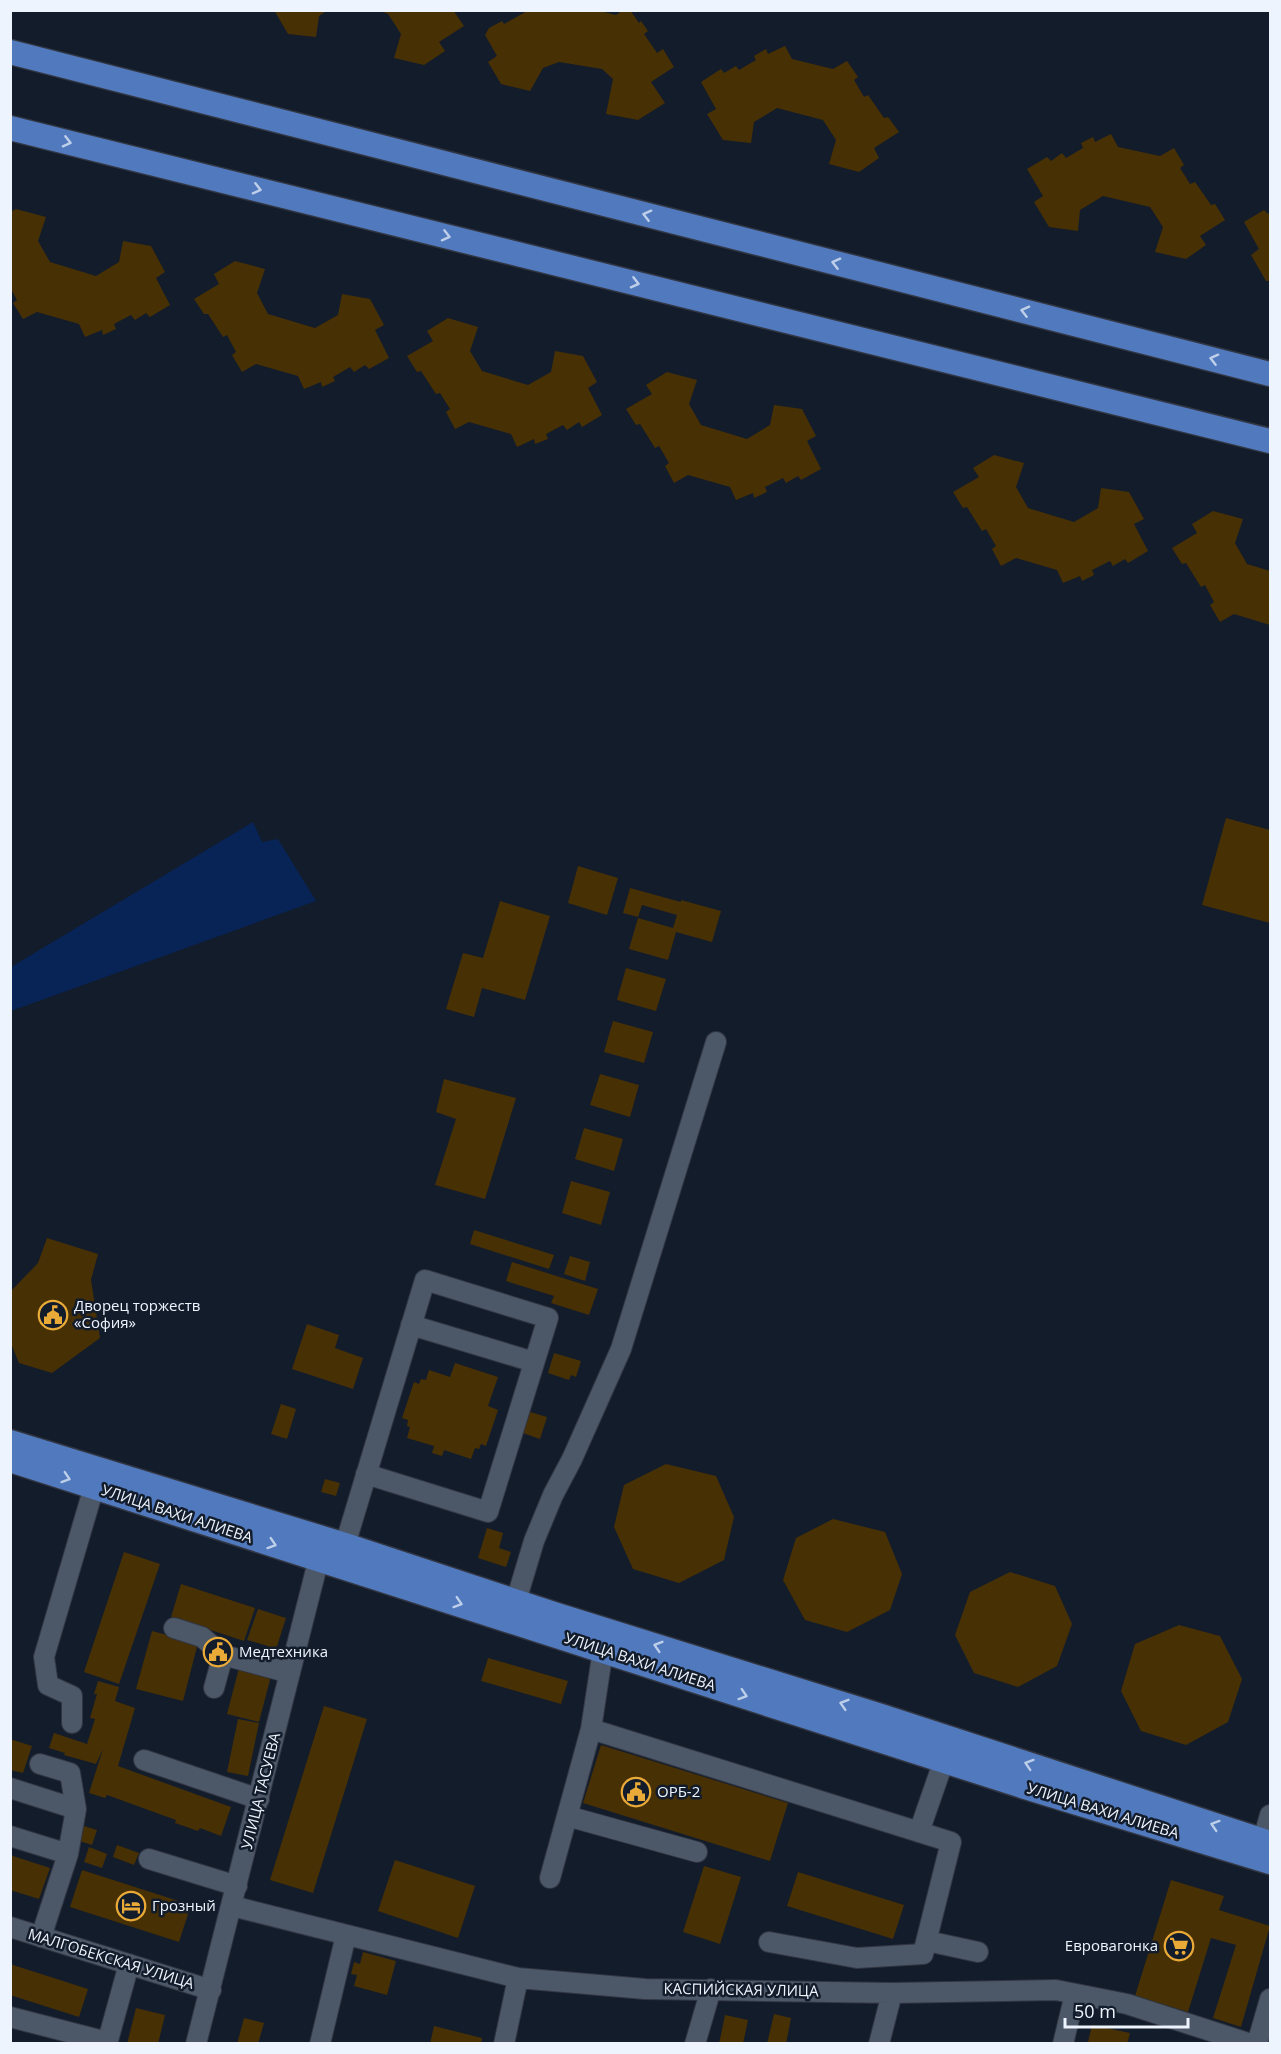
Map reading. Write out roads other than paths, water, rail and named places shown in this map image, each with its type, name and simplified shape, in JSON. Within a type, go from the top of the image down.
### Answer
[{"type":"main road","points":[[10,52],[1270,374]]},
{"type":"main road","points":[[10,128],[1270,441]]},
{"type":"main road","name":"УЛИЦА ВАХИ АЛИЕВА","points":[[10,1442],[329,1547],[603,1650],[944,1760],[1268,1849]]},
{"type":"main road","name":"УЛИЦА ВАХИ АЛИЕВА","points":[[10,1460],[94,1487],[329,1547],[516,1601],[881,1716],[1268,1849]]},
{"type":"street","points":[[516,1601],[534,1540],[621,1349],[716,1042]]},
{"type":"street","name":"УЛИЦА ТАСУЕВА","points":[[196,2043],[290,1673],[329,1547],[366,1474],[425,1280],[548,1318],[534,1362]]},
{"type":"street","points":[[366,1474],[488,1512],[534,1362],[411,1325]]},
{"type":"street","points":[[72,1723],[72,1696],[48,1685],[44,1656],[94,1487]]},
{"type":"street","points":[[174,1628],[201,1637],[223,1655],[290,1673]]},
{"type":"street","points":[[550,1878],[591,1729],[603,1650]]},
{"type":"street","points":[[214,1688],[223,1655]]},
{"type":"street","points":[[591,1729],[951,1842],[924,1954],[856,1958],[769,1942]]},
{"type":"street","points":[[144,1760],[259,1799]]},
{"type":"street","points":[[919,1832],[944,1760]]},
{"type":"street","points":[[40,1764],[70,1773],[76,1809],[68,1854],[41,1937]]},
{"type":"street","points":[[10,1788],[76,1809]]},
{"type":"street","points":[[1268,1849],[1270,1815]]},
{"type":"street","points":[[567,1816],[697,1852]]},
{"type":"street","points":[[10,1836],[68,1854]]},
{"type":"street","points":[[149,1859],[237,1886]]},
{"type":"street","name":"КАСПИЙСКАЯ УЛИЦА","points":[[232,1906],[518,1978],[645,1989],[892,1993],[1056,1990],[1127,2004],[1251,2043]]},
{"type":"street","name":"МАЛГОБЕКСКАЯ УЛИЦА","points":[[10,1927],[211,1990]]},
{"type":"street","points":[[320,2043],[346,1935]]},
{"type":"street","points":[[927,1941],[978,1952]]},
{"type":"street","points":[[10,2017],[107,2043],[129,1964]]},
{"type":"street","points":[[504,2043],[518,1978]]},
{"type":"street","points":[[695,2043],[711,1989]]},
{"type":"street","points":[[879,2043],[892,1993]]},
{"type":"street","points":[[1063,2043],[1076,1994]]},
{"type":"street","points":[[1257,2043],[1270,2002]]},
{"type":"place","name":"Дворец торжеств «София»","points":[[53,1315]]},
{"type":"place","name":"Медтехника","points":[[218,1652]]},
{"type":"place","name":"ОРБ-2","points":[[636,1792]]},
{"type":"place","name":"Грозный","points":[[131,1906]]},
{"type":"place","name":"Евровагонка","points":[[1179,1946]]}]
